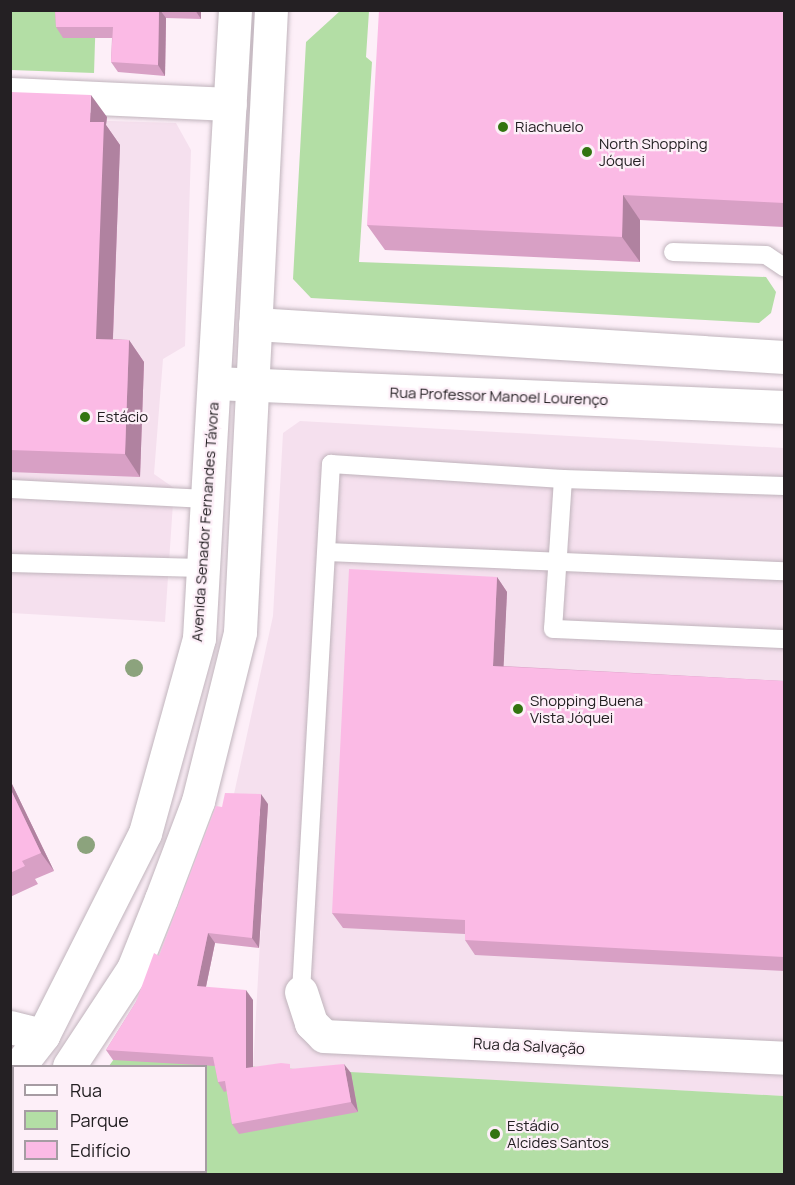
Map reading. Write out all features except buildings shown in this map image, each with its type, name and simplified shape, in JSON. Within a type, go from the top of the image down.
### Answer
[{"type":"main road","name":"Avenida Senador Fernandes Távora","points":[[20,1065],[43,1035],[145,833],[199,638],[235,10]]},
{"type":"main road","points":[[70,1065],[132,969],[198,801],[219,725],[240,632],[271,10]]},
{"type":"main road","points":[[10,94],[230,104]]},
{"type":"main road","points":[[255,324],[784,357]]},
{"type":"main road","name":"Rua Professor Manoel Lourenço","points":[[214,383],[784,406]]},
{"type":"main road","name":"Rua da Salvação","points":[[301,992],[310,1023],[324,1036],[784,1058]]},
{"type":"main road","points":[[10,1027],[43,1035]]},
{"type":"lane","points":[[673,252],[766,255],[784,267]]},
{"type":"lane","points":[[301,992],[331,464],[563,479],[784,486]]},
{"type":"lane","points":[[563,479],[553,629],[784,639]]},
{"type":"lane","points":[[10,489],[207,499]]},
{"type":"lane","points":[[327,552],[784,571]]},
{"type":"lane","points":[[10,563],[202,568]]},
{"type":"shaded area","name":"Estácio","points":[[10,118],[176,123],[191,150],[185,346],[163,359],[154,474],[174,488],[165,622],[11,613]]},
{"type":"shaded area","name":"Shopping Buena Vista Jóquei","points":[[300,421],[784,448],[784,1096],[253,1068],[265,852],[232,803],[273,616],[283,433]]},
{"type":"green space","points":[[11,11],[96,11],[94,73],[11,70]]},
{"type":"green space","points":[[340,11],[369,11],[366,57],[372,62],[359,262],[766,277],[776,292],[771,313],[759,323],[311,298],[293,279],[306,42]]},
{"type":"green space","name":"Estádio Alcides Santos","points":[[114,1059],[784,1096],[784,1174],[36,1174],[207,1173],[207,1065],[110,1065]]},
{"type":"place","name":"Riachuelo","points":[[503,127]]},
{"type":"place","name":"North Shopping Jóquei","points":[[587,152]]},
{"type":"place","name":"Estácio","points":[[85,417]]},
{"type":"place","name":"Shopping Buena Vista Jóquei","points":[[518,709]]},
{"type":"place","name":"Estádio Alcides Santos","points":[[495,1134]]}]
